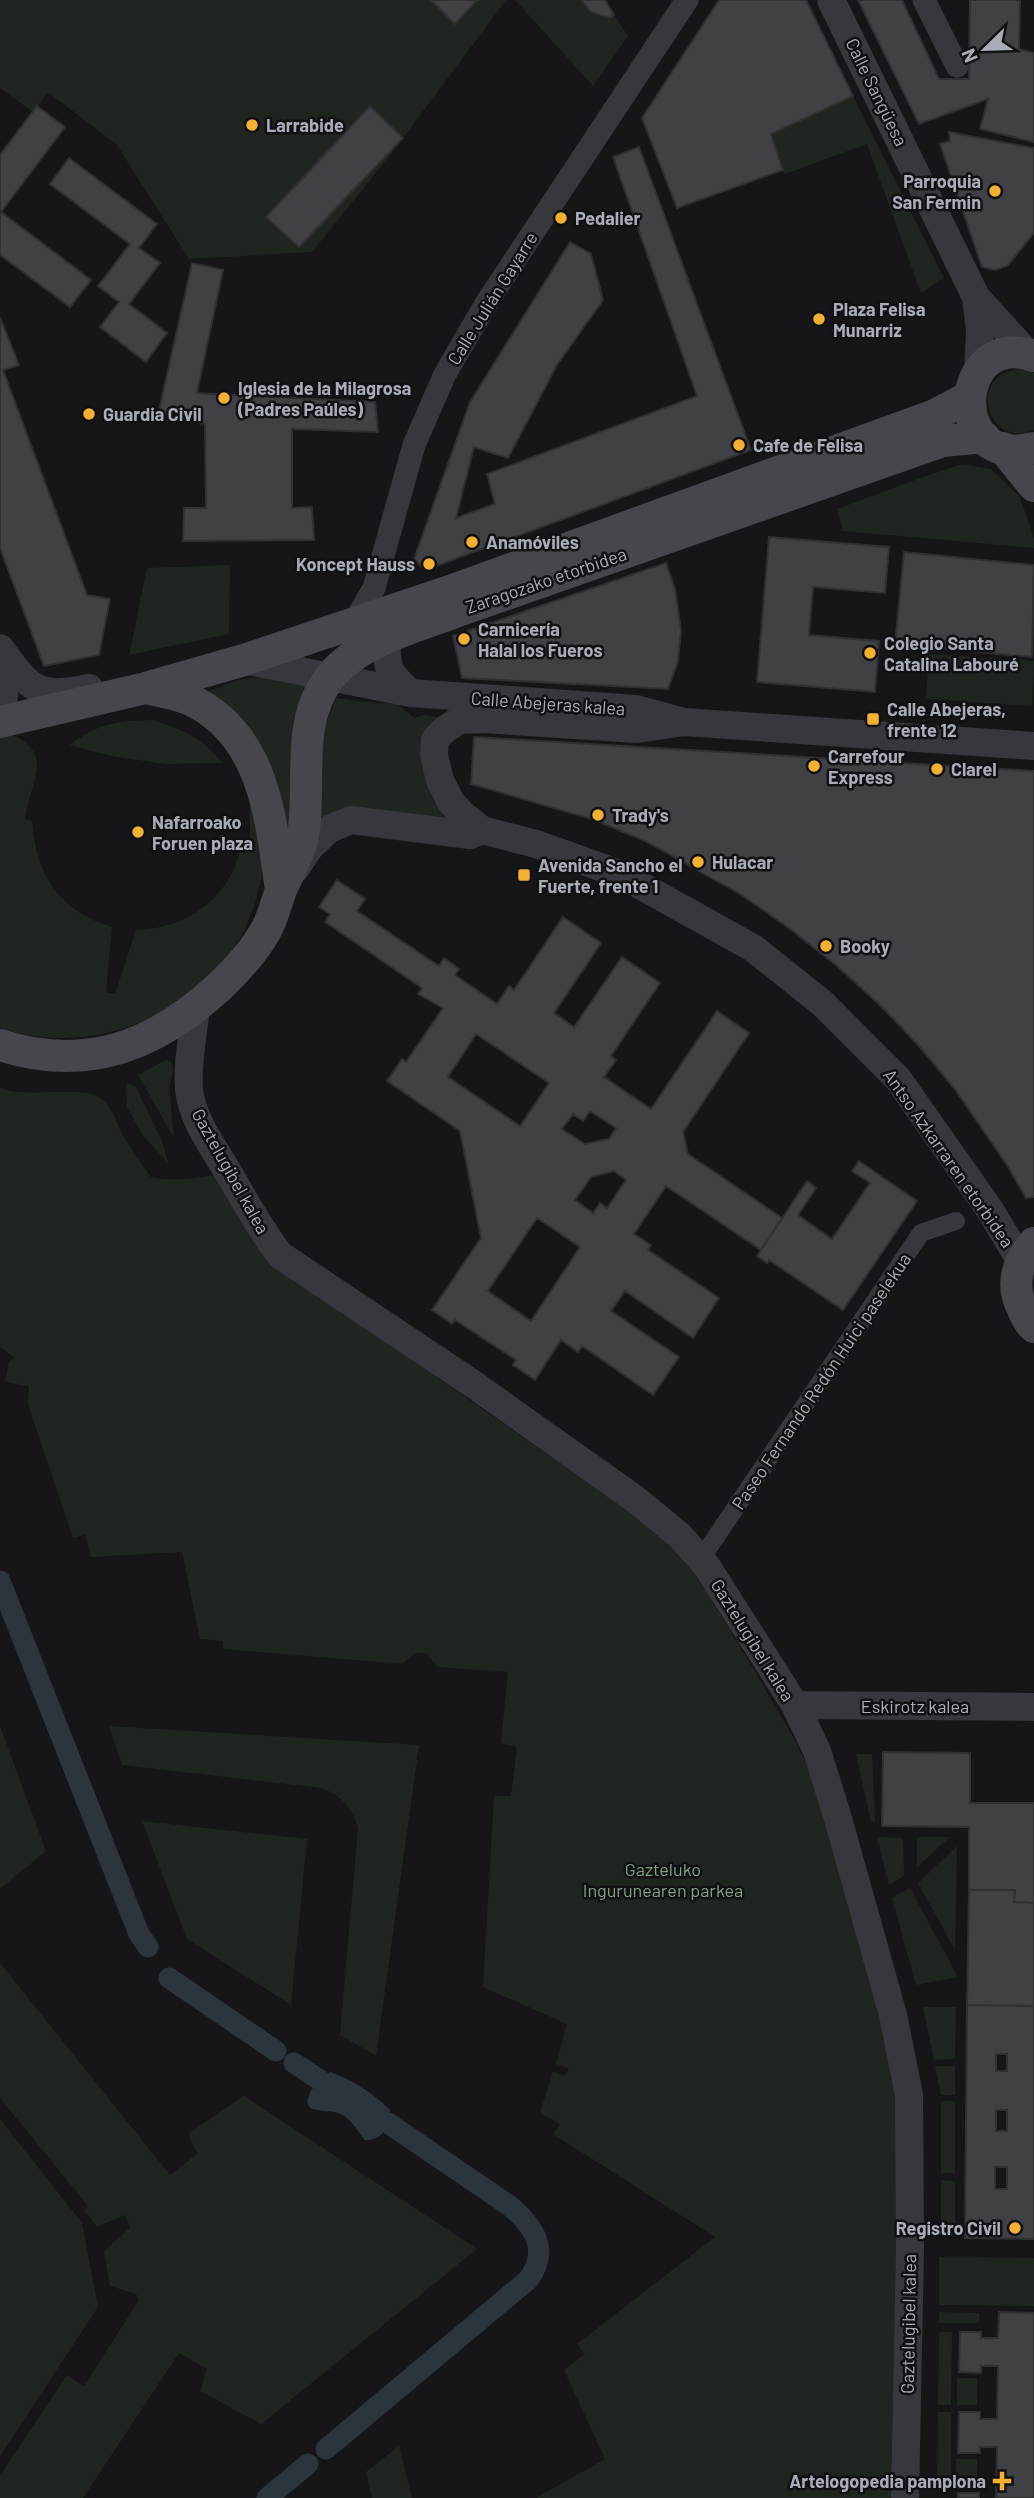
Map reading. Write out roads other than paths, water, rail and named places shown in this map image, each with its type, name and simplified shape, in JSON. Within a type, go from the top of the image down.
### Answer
[{"type":"main road","name":"Zaragozako etorbidea","points":[[131,692],[244,660],[450,591],[922,420],[973,385],[988,363],[1000,356],[1014,353],[1031,355]]},
{"type":"main road","points":[[973,385],[972,418],[1034,486]]},
{"type":"main road","name":"Zaragozako etorbidea","points":[[281,891],[303,839],[306,744],[312,717],[321,693],[332,676],[353,657],[387,638],[458,611],[943,441],[993,442],[1014,451],[1034,448]]},
{"type":"main road","points":[[0,722],[131,692],[192,700],[225,725],[245,751],[264,789],[281,891],[267,929],[241,966],[196,1008],[149,1038],[96,1054],[69,1056],[41,1055],[0,1045]]},
{"type":"main road","points":[[1027,1252],[1016,1280],[1017,1296],[1034,1327]]},
{"type":"street","name":"Calle Julián Gayarre","points":[[353,624],[374,588],[414,445],[445,374],[487,302],[687,0]]},
{"type":"street","name":"Calle Sangüesa","points":[[831,0],[976,297],[1031,355]]},
{"type":"street","points":[[924,0],[957,66]]},
{"type":"street","name":"Calle Sangüesa","points":[[973,385],[980,330],[976,297]]},
{"type":"street","points":[[387,638],[386,659],[392,677],[411,693]]},
{"type":"street","points":[[0,648],[19,675],[33,687],[51,694],[101,685],[131,692]]},
{"type":"street","name":"Calle Abejeras kalea","points":[[244,660],[411,693],[636,709],[684,722],[1034,746]]},
{"type":"street","points":[[0,666],[6,685],[3,704],[0,707]]},
{"type":"street","name":"Calle Abejeras kalea","points":[[434,755],[435,740],[459,720],[482,719],[638,729],[684,722]]},
{"type":"street","name":"Antso Azkarraren etorbidea","points":[[434,755],[440,780],[451,802],[482,830],[536,844],[620,874],[753,948],[822,1003],[898,1079],[990,1210],[1027,1252]]},
{"type":"street","name":"Antso Azkarraren etorbidea","points":[[281,891],[309,848],[329,829],[351,820],[470,835],[482,830]]},
{"type":"street","name":"Gaztelugibel kalea","points":[[196,1008],[189,1061],[190,1091],[195,1110],[259,1227],[280,1255],[473,1384],[624,1492],[679,1535],[701,1559],[795,1705],[817,1751],[893,2015],[909,2095],[905,2498]]},
{"type":"street","name":"Paseo Fernando Redón Huici paselekua","points":[[701,1559],[921,1233],[956,1221]]},
{"type":"street","name":"Eskirotz kalea","points":[[795,1705],[1034,1707]]},
{"type":"waterway","points":[[0,1581],[139,1934],[148,1947]]},
{"type":"waterway","points":[[169,1978],[276,2051]]},
{"type":"waterway","points":[[294,2063],[320,2080]]},
{"type":"waterway","points":[[326,2449],[529,2279],[538,2258],[539,2248],[532,2230],[510,2206],[388,2123]]},
{"type":"waterway","points":[[267,2498],[308,2464]]},
{"type":"place","name":"Larrabide","points":[[252,125]]},
{"type":"place","name":"Parroquia San Fermin","points":[[995,191]]},
{"type":"place","name":"Pedalier","points":[[561,218]]},
{"type":"place","name":"Plaza Felisa Munarriz","points":[[819,319]]},
{"type":"place","name":"Iglesia de la Milagrosa (Padres Paúles)","points":[[224,398]]},
{"type":"place","name":"Guardia Civil","points":[[89,414]]},
{"type":"place","name":"Cafe de Felisa","points":[[739,445]]},
{"type":"place","name":"Anamóviles","points":[[472,542]]},
{"type":"place","name":"Koncept Hauss","points":[[429,564]]},
{"type":"place","name":"Carnicería Halal los Fueros","points":[[464,639]]},
{"type":"place","name":"Colegio Santa Catalina Labouré","points":[[870,653]]},
{"type":"place","name":"Calle Abejeras, frente 12","points":[[873,719]]},
{"type":"place","name":"Carrefour Express","points":[[814,766]]},
{"type":"place","name":"Clarel","points":[[937,769]]},
{"type":"place","name":"Trady's","points":[[598,815]]},
{"type":"place","name":"Nafarroako Foruen plaza","points":[[138,832]]},
{"type":"place","name":"Hulacar","points":[[698,862]]},
{"type":"place","name":"Avenida Sancho el Fuerte, frente 1","points":[[524,875]]},
{"type":"place","name":"Booky","points":[[826,946]]},
{"type":"place","name":"Registro Civil","points":[[1015,2228]]},
{"type":"place","name":"Artelogopedia pamplona","points":[[1002,2481]]},
{"type":"park label","name":"Gazteluko Ingurunearen parkea","points":[[663,1879]]}]
